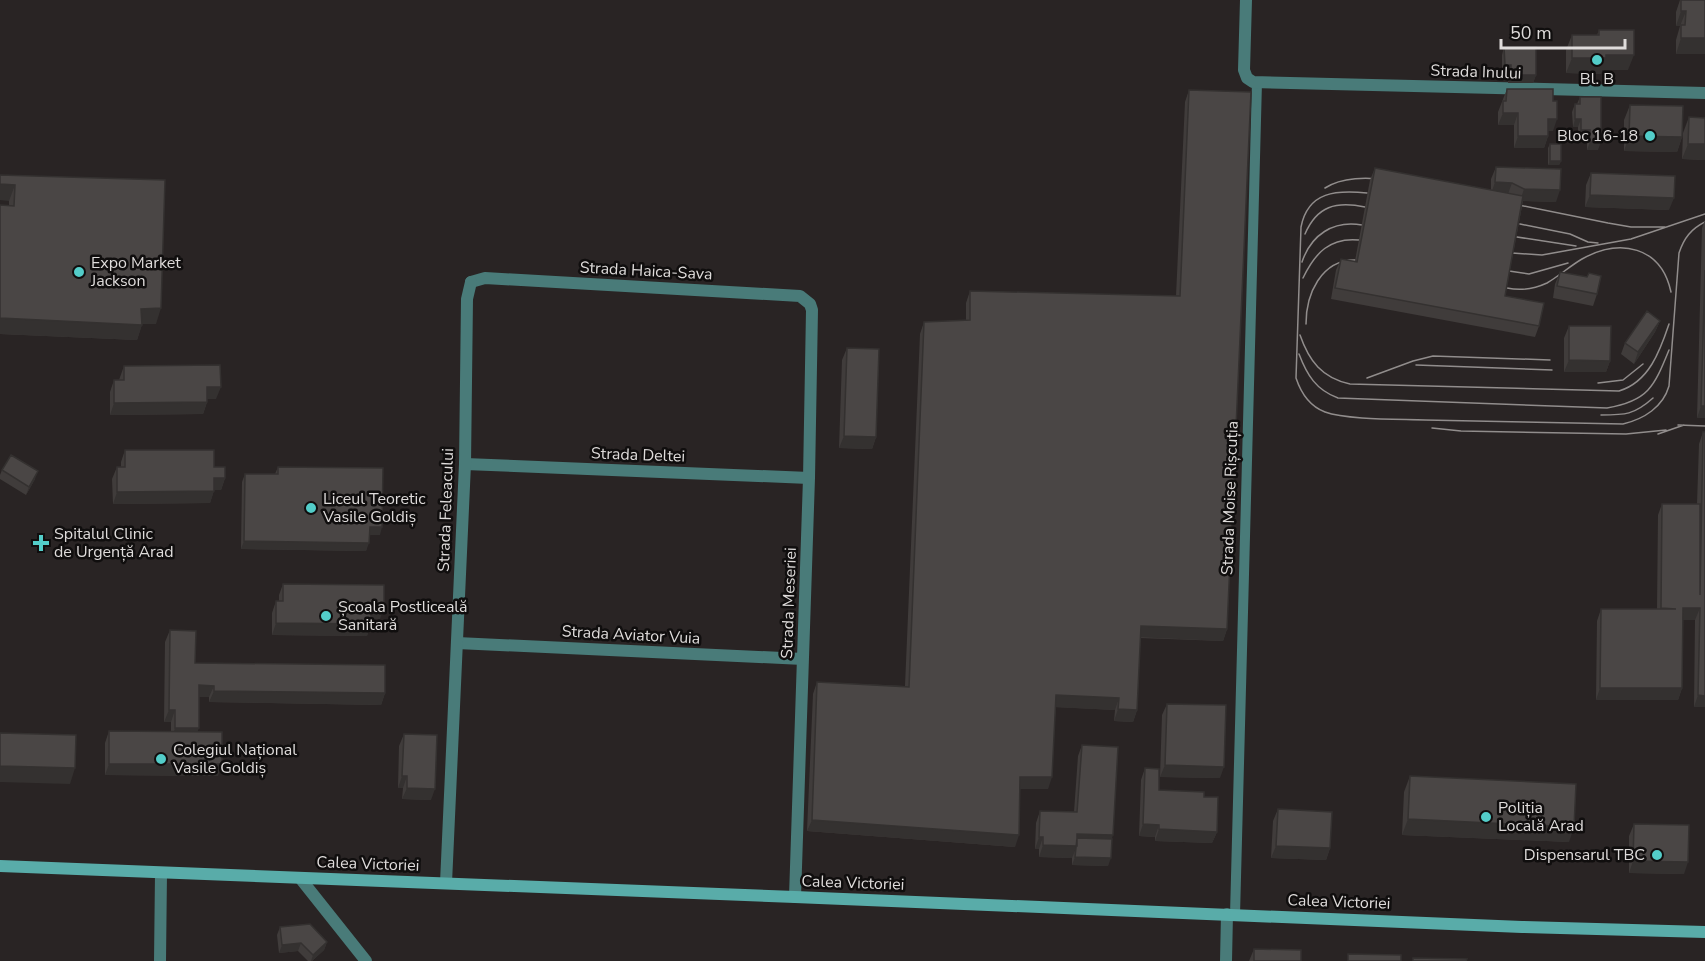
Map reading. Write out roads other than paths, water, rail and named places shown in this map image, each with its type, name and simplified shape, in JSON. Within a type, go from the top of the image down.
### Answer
[{"type":"main road","name":"Calea Victoriei","points":[[0,867],[1522,927],[1705,932]]},
{"type":"street","name":"Strada Moise Rișcuția","points":[[1231,914],[1252,80],[1244,70],[1246,0]]},
{"type":"street","name":"Strada Inului","points":[[1252,80],[1705,93]]},
{"type":"street","name":"Strada Haica-Sava","points":[[471,282],[485,278],[800,296],[810,304],[812,310]]},
{"type":"street","name":"Strada Feleacului","points":[[446,883],[465,464],[467,298],[471,282]]},
{"type":"street","name":"Strada Meseriei","points":[[795,897],[809,478],[812,310]]},
{"type":"street","name":"Strada Deltei","points":[[465,464],[809,478]]},
{"type":"street","name":"Strada Aviator Vuia","points":[[457,643],[803,659]]},
{"type":"street","points":[[160,961],[161,873]]},
{"type":"street","points":[[300,878],[366,961]]},
{"type":"street","points":[[1226,961],[1231,914]]},
{"type":"tram line","points":[[1325,188],[1332,184],[1355,179],[1386,180]]},
{"type":"tram line","points":[[1367,193],[1345,192],[1325,195],[1310,206],[1305,215],[1301,227],[1296,378],[1300,389],[1314,406],[1335,415],[1360,418],[1623,424],[1638,419],[1657,406],[1669,386],[1679,253],[1689,234],[1705,222]]},
{"type":"tram line","points":[[1504,202],[1631,227],[1665,227]]},
{"type":"tram line","points":[[1305,234],[1315,217],[1329,208],[1345,205],[1365,207]]},
{"type":"tram line","points":[[1512,253],[1542,255],[1631,239],[1705,214]]},
{"type":"tram line","points":[[1520,224],[1570,234],[1588,242],[1598,243]]},
{"type":"tram line","points":[[1302,262],[1311,244],[1324,231],[1342,225],[1362,225]]},
{"type":"tram line","points":[[1517,237],[1576,246]]},
{"type":"tram line","points":[[1303,278],[1318,254],[1332,244],[1359,240]]},
{"type":"tram line","points":[[1507,288],[1537,287],[1547,283],[1582,259],[1611,249],[1624,248],[1637,250],[1658,264],[1671,292]]},
{"type":"tram line","points":[[1306,324],[1309,301],[1318,281],[1333,266],[1355,260]]},
{"type":"tram line","points":[[1509,271],[1529,274],[1568,263]]},
{"type":"tram line","points":[[1300,335],[1312,360],[1324,373],[1350,384],[1619,391],[1629,387],[1646,373],[1662,345],[1669,324]]},
{"type":"tram line","points":[[1299,354],[1313,381],[1324,391],[1338,398],[1607,408],[1632,401],[1648,390],[1659,374],[1669,350]]},
{"type":"tram line","points":[[1367,378],[1433,356],[1550,360]]},
{"type":"tram line","points":[[1598,383],[1623,380],[1643,364]]},
{"type":"tram line","points":[[1416,365],[1552,370]]},
{"type":"tram line","points":[[1601,415],[1629,413],[1653,398]]},
{"type":"tram line","points":[[1678,425],[1705,426]]},
{"type":"tram line","points":[[1658,434],[1684,425]]},
{"type":"tram line","points":[[1432,428],[1461,431],[1626,434],[1666,430]]},
{"type":"place","name":"Bl. B","points":[[1597,60]]},
{"type":"place","name":"Bloc 16-18","points":[[1650,136]]},
{"type":"place","name":"Expo Market Jackson","points":[[79,272]]},
{"type":"place","name":"Liceul Teoretic Vasile Goldiș","points":[[311,508]]},
{"type":"place","name":"Spitalul Clinic de Urgență Arad","points":[[41,543]]},
{"type":"place","name":"Școala Postliceală Sanitară","points":[[326,616]]},
{"type":"place","name":"Colegiul Național Vasile Goldiș","points":[[161,759]]},
{"type":"place","name":"Poliția Locală Arad","points":[[1486,817]]},
{"type":"place","name":"Dispensarul TBC","points":[[1657,855]]}]
